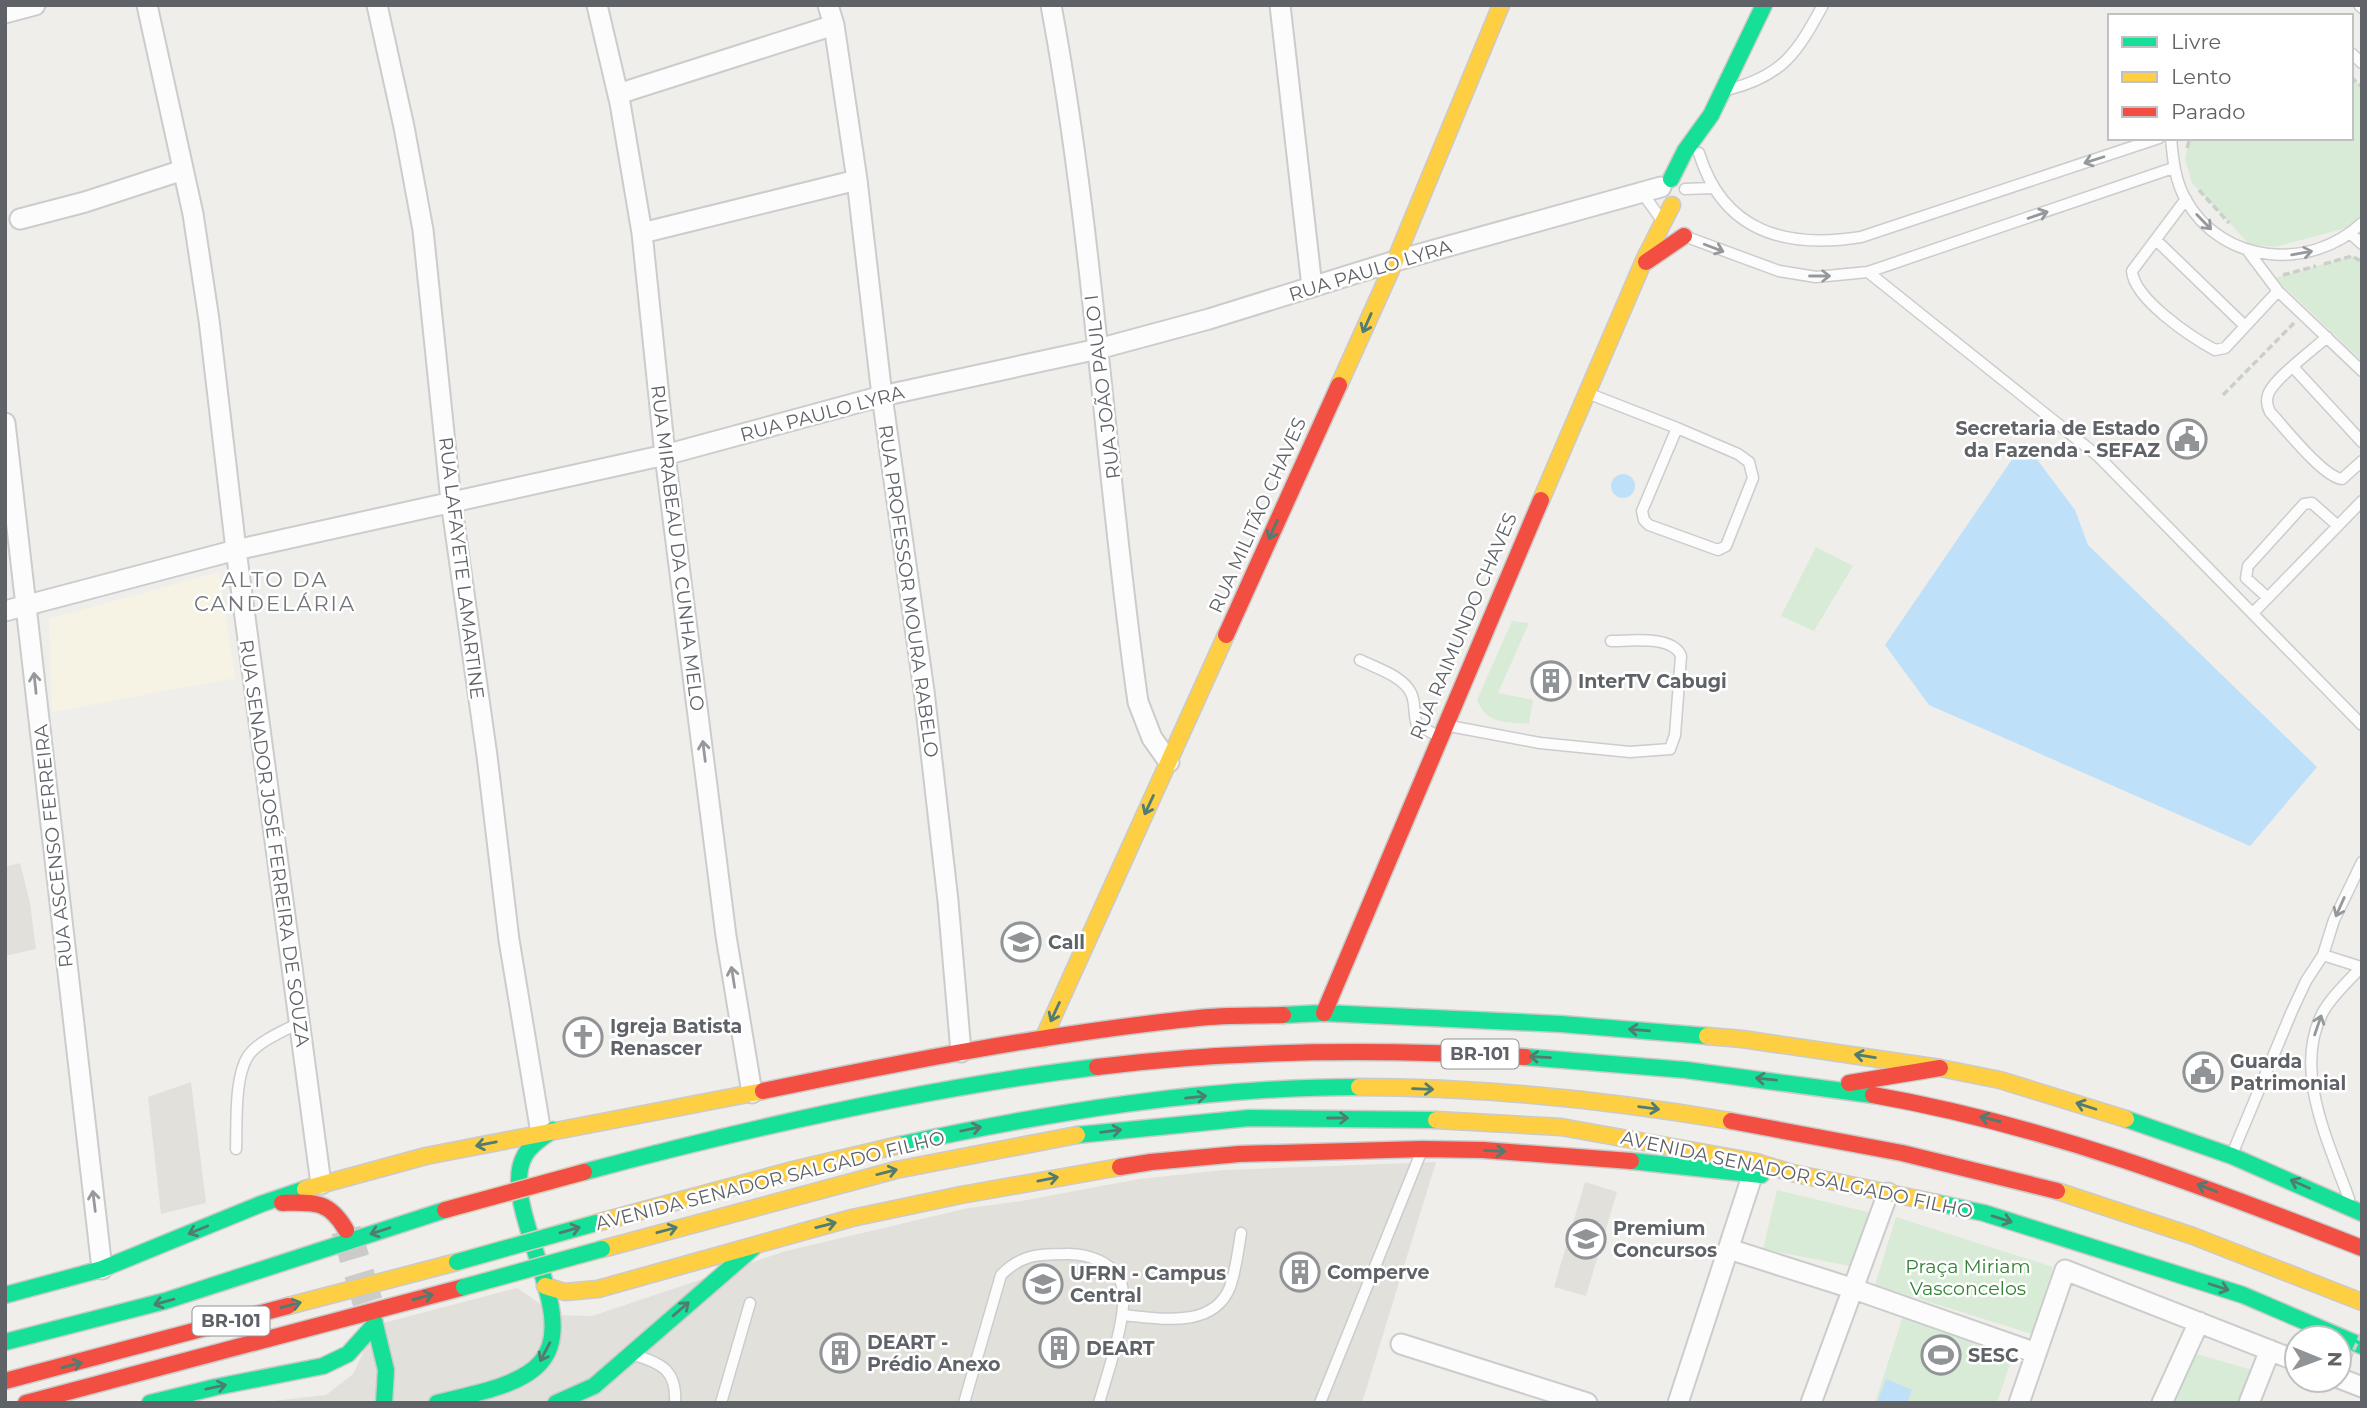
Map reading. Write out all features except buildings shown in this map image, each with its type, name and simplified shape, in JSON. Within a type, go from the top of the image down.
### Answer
[{"type":"main road","name":"RUA MILITÃO CHAVES","points":[[1043,1039],[1395,261],[1502,5]]},
{"type":"main road","name":"RUA RAIMUNDO CHAVES","points":[[1663,197],[1699,153],[1711,115],[1764,5]]},
{"type":"main road","name":"RUA RAIMUNDO CHAVES","points":[[1324,1013],[1441,731],[1644,262],[1663,197],[1685,150],[1711,115]]},
{"type":"main road","points":[[1644,262],[1684,236]]},
{"type":"main road","points":[[5,1295],[102,1269],[261,1205],[321,1184],[426,1156],[961,1052],[1200,1018],[1324,1013],[1561,1024],[1742,1038],[1940,1068],[2000,1080],[2081,1104],[2232,1156],[2357,1211]]},
{"type":"main road","name":"BR-101","points":[[5,1342],[165,1301],[445,1210],[584,1172],[851,1108],[1008,1079],[1196,1056],[1304,1052],[1482,1054],[1588,1060],[1829,1086],[1956,1111],[2049,1134],[2155,1168],[2362,1248]]},
{"type":"main road","points":[[1829,1086],[1940,1068]]},
{"type":"main road","name":"AVENIDA SENADOR SALGADO FILHO","points":[[5,1381],[864,1152],[1050,1115],[1231,1093],[1354,1087],[1564,1096],[1711,1117],[1889,1149],[2086,1200],[2232,1250],[2362,1302]]},
{"type":"main road","name":"AVENIDA SENADOR SALGADO FILHO","points":[[26,1403],[884,1173],[1078,1135],[1250,1118],[1468,1120],[1560,1127],[1755,1169],[1792,1173],[1984,1213],[2243,1295],[2362,1346]]},
{"type":"main road","points":[[436,1403],[498,1385],[533,1368],[544,1359],[553,1334],[551,1310],[519,1185],[520,1172],[528,1149],[547,1131]]},
{"type":"main road","points":[[544,1282],[565,1292],[598,1289],[852,1218],[961,1195],[1151,1162],[1239,1154],[1422,1149],[1568,1154],[1755,1169]]},
{"type":"main road","points":[[261,1205],[321,1203],[335,1212],[346,1230]]},
{"type":"main road","points":[[555,1403],[594,1386],[760,1242]]},
{"type":"main road","points":[[150,1403],[323,1366],[348,1354],[363,1340],[374,1322],[386,1370],[384,1403]]},
{"type":"street","points":[[5,13],[35,5]]},
{"type":"street","name":"RUA SENADOR JOSÉ FERREIRA DE SOUZA","points":[[148,5],[193,214],[209,320],[236,550],[321,1184]]},
{"type":"street","name":"RUA LAFAYETE LAMARTINE","points":[[377,5],[423,230],[451,501],[487,756],[509,940],[547,1131]]},
{"type":"street","name":"RUA MIRABEAU DA CUNHA MELO","points":[[597,5],[618,94],[642,233],[665,455],[726,936],[752,1093]]},
{"type":"street","name":"RUA PROFESSOR MOURA RABELO","points":[[828,5],[834,25],[857,180],[882,396],[924,691],[948,901],[961,1052]]},
{"type":"street","name":"RUA JOÃO PAULO I","points":[[1051,5],[1074,154],[1138,702],[1152,738],[1169,762]]},
{"type":"street","points":[[1280,5],[1312,287]]},
{"type":"street","points":[[618,94],[834,25]]},
{"type":"street","points":[[20,219],[85,202],[183,170]]},
{"type":"street","points":[[642,233],[857,180]]},
{"type":"street","name":"RUA PAULO LYRA","points":[[5,611],[236,550],[665,455],[882,396],[1098,349],[1209,319],[1395,261],[1663,197]]},
{"type":"street","name":"RUA ASCENSO FERREIRA","points":[[5,424],[102,1269]]},
{"type":"street","points":[[1678,1403],[1755,1169]]},
{"type":"street","points":[[1811,1403],[1888,1193]]},
{"type":"street","points":[[1729,1249],[1851,1288],[2036,1353]]},
{"type":"street","points":[[2019,1403],[2065,1270],[2283,1355]]},
{"type":"street","points":[[2162,1403],[2199,1322]]},
{"type":"street","points":[[1401,1344],[1587,1403]]},
{"type":"street","points":[[2249,1403],[2270,1350]]},
{"type":"lane","points":[[1723,91],[1753,83],[1776,70],[1804,39],[1823,5]]},
{"type":"lane","points":[[1699,153],[1713,188],[1730,210],[1767,231],[1814,242],[1861,237],[2153,140]]},
{"type":"lane","points":[[2171,140],[2173,168],[2186,199],[2197,216],[2212,231],[2248,251],[2275,256],[2302,255],[2328,247],[2351,234],[2362,223]]},
{"type":"lane","points":[[1713,188],[1663,197],[1684,236],[1779,271],[1816,277],[1868,272],[2173,168]]},
{"type":"lane","points":[[2186,199],[2134,265],[2132,279],[2148,299],[2184,331],[2215,350],[2225,348],[2278,291]]},
{"type":"lane","points":[[2351,234],[2362,244]]},
{"type":"lane","points":[[2156,240],[2245,326]]},
{"type":"lane","points":[[2248,251],[2278,291],[2362,371]]},
{"type":"lane","points":[[1868,272],[2098,456],[2362,725]]},
{"type":"lane","points":[[2327,337],[2293,367],[2267,396],[2270,411],[2323,469],[2336,478],[2342,479],[2362,461]]},
{"type":"lane","points":[[2293,367],[2362,442]]},
{"type":"lane","points":[[1587,393],[1678,428],[1738,454],[1749,462],[1753,478],[1726,546],[1718,550],[1649,525],[1644,520],[1642,511],[1678,428]]},
{"type":"lane","points":[[2253,613],[2362,501]]},
{"type":"lane","points":[[2268,598],[2246,578],[2248,566],[2304,504],[2312,503],[2338,526]]},
{"type":"lane","points":[[1360,660],[1406,685],[1411,694],[1417,725],[1441,731],[1630,752],[1670,749],[1675,735],[1681,656],[1679,650],[1668,643],[1611,641]]},
{"type":"lane","points":[[2232,1156],[2292,1011],[2306,981],[2323,955],[2334,920],[2362,862]]},
{"type":"lane","points":[[2323,955],[2361,967],[2325,1009],[2318,1022],[2311,1056],[2313,1088],[2357,1211]]},
{"type":"lane","points":[[236,1149],[238,1088],[248,1056],[271,1038],[299,1023]]},
{"type":"lane","points":[[1320,1403],[1422,1149]]},
{"type":"lane","points":[[1122,1315],[1173,1319],[1202,1316],[1213,1309],[1229,1290],[1241,1233]]},
{"type":"lane","points":[[964,1403],[1000,1275],[1014,1262],[1040,1254],[1075,1253],[1098,1260],[1117,1273],[1122,1287],[1122,1315],[1099,1403]]},
{"type":"lane","points":[[721,1403],[750,1303]]},
{"type":"lane","points":[[630,1354],[653,1360],[667,1370],[673,1379],[675,1403]]},
{"type":"path","points":[[2185,159],[2190,140]]},
{"type":"path","points":[[2192,183],[2233,227]]},
{"type":"path","points":[[2274,278],[2352,256],[2362,262]]},
{"type":"path","points":[[2223,395],[2302,314]]},
{"type":"path","points":[[2353,1350],[2362,1332]]},
{"type":"shaded area","points":[[219,572],[235,678],[52,712],[49,619]]},
{"type":"shaded area","points":[[20,863],[30,903],[36,949],[5,956],[5,867]]},
{"type":"shaded area","points":[[191,1082],[206,1203],[161,1214],[148,1097]]},
{"type":"shaded area","name":"UFRN - Campus Central","points":[[1436,1162],[1362,1403],[256,1403],[326,1395],[353,1374],[376,1325],[517,1288],[557,1315],[592,1316],[786,1251],[968,1208],[1139,1179],[1224,1170]]},
{"type":"shaded area","name":"Premium Concursos","points":[[1585,1182],[1617,1192],[1586,1296],[1554,1287]]},
{"type":"green space","points":[[2353,79],[2362,87],[2362,216],[2350,227],[2275,247],[2249,244],[2192,183],[2185,159],[2190,140],[2353,140]]},
{"type":"green space","points":[[2352,256],[2362,262],[2362,361],[2275,278]]},
{"type":"green space","points":[[1816,547],[1853,566],[1814,631],[1781,616]]},
{"type":"green space","points":[[1512,621],[1529,623],[1498,693],[1533,700],[1529,724],[1492,718],[1477,700]]},
{"type":"green space","points":[[1777,1190],[1872,1213],[1855,1267],[1763,1249]]},
{"type":"green space","name":"Praça Miriam Vasconcelos","points":[[1896,1217],[2053,1267],[2032,1334],[1875,1285]]},
{"type":"green space","name":"SESC","points":[[1905,1310],[1971,1334],[1981,1350],[2000,1357],[2014,1352],[1997,1403],[1875,1403]]},
{"type":"green space","points":[[2193,1353],[2252,1370],[2240,1403],[2170,1403]]},
{"type":"water","points":[[2024,442],[2075,510],[2088,545],[2317,767],[2250,846],[1929,705],[1885,645]]},
{"type":"water","points":[[1623,474],[1634,481],[1635,486],[1628,497],[1623,498],[1612,491],[1611,486],[1618,475]]},
{"type":"water","points":[[1886,1379],[1912,1390],[1907,1403],[1877,1403]]},
{"type":"tunnel","points":[[346,1230],[370,1310]]},
{"type":"traffic: fast","points":[[1671,179],[1685,151],[1711,115],[1764,5]]},
{"type":"traffic: fast","points":[[1283,1015],[1324,1013],[1561,1024],[1707,1036]]},
{"type":"traffic: fast","points":[[1525,1057],[1686,1070],[1873,1095]]},
{"type":"traffic: fast","points":[[584,1172],[839,1110],[967,1086],[1097,1067]]},
{"type":"traffic: fast","points":[[899,1145],[1013,1122],[1128,1104],[1243,1091],[1359,1087]]},
{"type":"traffic: fast","points":[[1077,1135],[1249,1118],[1436,1120]]},
{"type":"traffic: fast","points":[[2126,1119],[2232,1156],[2362,1213]]},
{"type":"traffic: fast","points":[[437,1403],[492,1389],[520,1378],[541,1362],[551,1341],[552,1316],[547,1289],[521,1202],[519,1176],[525,1155],[553,1130]]},
{"type":"traffic: fast","points":[[1631,1161],[1761,1175]]},
{"type":"traffic: fast","points":[[5,1295],[102,1269],[261,1204],[305,1189]]},
{"type":"traffic: fast","points":[[1937,1203],[1984,1213],[2243,1295],[2362,1346]]},
{"type":"traffic: fast","points":[[5,1342],[165,1301],[445,1210]]},
{"type":"traffic: fast","points":[[457,1262],[596,1223]]},
{"type":"traffic: fast","points":[[556,1403],[594,1386],[753,1248]]},
{"type":"traffic: fast","points":[[464,1287],[602,1249]]},
{"type":"traffic: fast","points":[[374,1320],[386,1370],[384,1403]]},
{"type":"traffic: fast","points":[[150,1403],[323,1366],[348,1354],[375,1324]]},
{"type":"traffic: slow","points":[[1339,385],[1395,261],[1501,5]]},
{"type":"traffic: slow","points":[[1541,500],[1645,258],[1672,205]]},
{"type":"traffic: slow","points":[[1043,1039],[1226,635]]},
{"type":"traffic: slow","points":[[1707,1036],[1940,1068],[2000,1080],[2126,1119]]},
{"type":"traffic: slow","points":[[1359,1087],[1453,1089],[1546,1096],[1731,1121]]},
{"type":"traffic: slow","points":[[305,1189],[426,1156],[763,1091]]},
{"type":"traffic: slow","points":[[1436,1120],[1561,1127],[1756,1162],[1792,1173],[1937,1203]]},
{"type":"traffic: slow","points":[[602,1249],[896,1170],[1077,1135]]},
{"type":"traffic: slow","points":[[596,1223],[793,1170],[899,1145]]},
{"type":"traffic: slow","points":[[545,1286],[565,1292],[598,1289],[852,1218],[961,1195],[1120,1167]]},
{"type":"traffic: slow","points":[[2057,1191],[2193,1236],[2362,1302]]},
{"type":"traffic: slow","points":[[288,1306],[457,1262]]},
{"type":"traffic: jam","points":[[1646,262],[1684,236]]},
{"type":"traffic: jam","points":[[1226,635],[1339,385]]},
{"type":"traffic: jam","points":[[1324,1013],[1541,500]]},
{"type":"traffic: jam","points":[[763,1091],[925,1059],[1143,1024],[1209,1017],[1283,1015]]},
{"type":"traffic: jam","points":[[1097,1067],[1204,1057],[1311,1052],[1525,1057]]},
{"type":"traffic: jam","points":[[1849,1083],[1940,1068]]},
{"type":"traffic: jam","points":[[1873,1095],[1999,1123],[2121,1159],[2362,1248]]},
{"type":"traffic: jam","points":[[1731,1121],[1902,1153],[2057,1191]]},
{"type":"traffic: jam","points":[[1120,1167],[1239,1154],[1422,1149],[1483,1150],[1631,1161]]},
{"type":"traffic: jam","points":[[445,1210],[584,1172]]},
{"type":"traffic: jam","points":[[282,1203],[319,1205],[333,1213],[346,1230]]},
{"type":"traffic: jam","points":[[26,1403],[464,1287]]},
{"type":"traffic: jam","points":[[5,1381],[288,1306]]},
{"type":"place","name":"Secretaria de Estado da Fazenda - SEFAZ","points":[[2187,439]]},
{"type":"place","name":"InterTV Cabugi","points":[[1551,681]]},
{"type":"place","name":"Call","points":[[1021,942]]},
{"type":"place","name":"Igreja Batista Renascer","points":[[583,1037]]},
{"type":"place","name":"Guarda Patrimonial","points":[[2203,1072]]},
{"type":"place","name":"Premium Concursos","points":[[1586,1239]]},
{"type":"place","name":"Comperve","points":[[1300,1272]]},
{"type":"place","name":"UFRN - Campus Central","points":[[1043,1284]]},
{"type":"place","name":"DEART","points":[[1059,1348]]},
{"type":"place","name":"DEART - Prédio Anexo","points":[[840,1353]]},
{"type":"place","name":"SESC","points":[[1941,1355]]},
{"type":"district","name":"ALTO DA CANDELÁRIA","points":[[275,592]]}]
